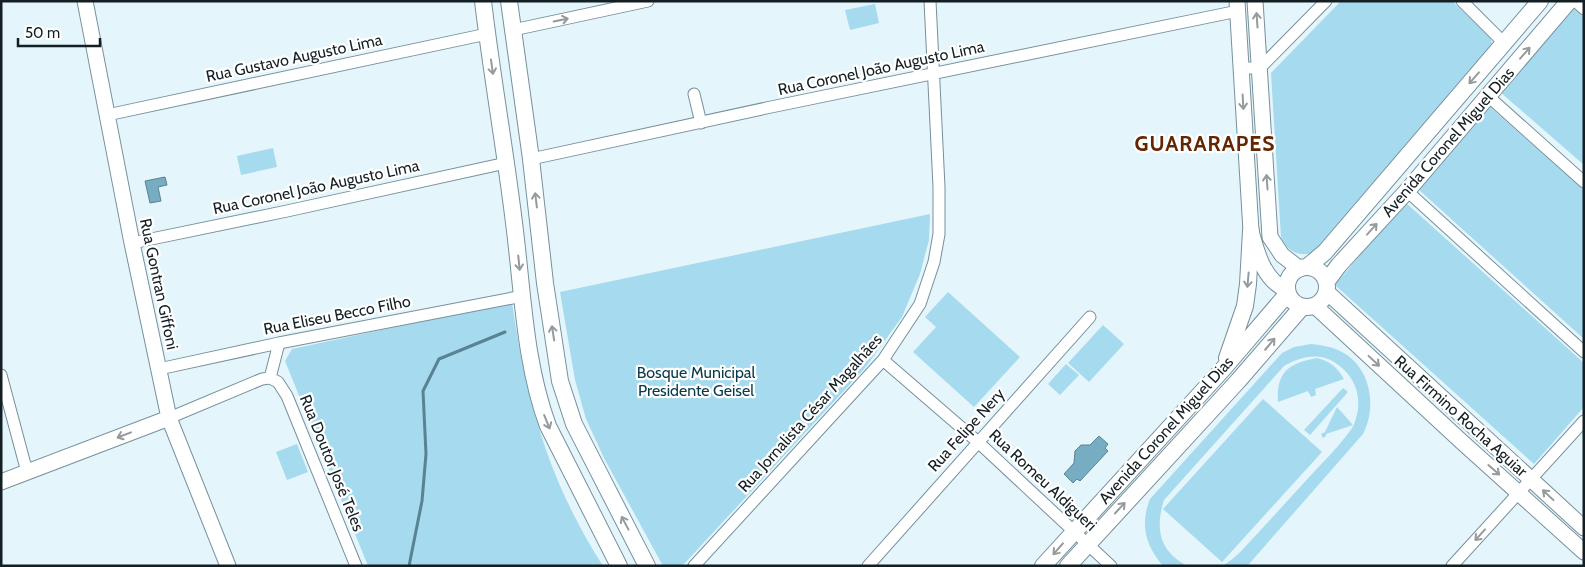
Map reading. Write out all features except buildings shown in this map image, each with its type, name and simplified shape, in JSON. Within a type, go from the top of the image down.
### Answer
[{"type":"main road","points":[[484,1],[533,379],[548,426],[619,566]]},
{"type":"main road","points":[[509,1],[560,381],[574,424],[647,566]]},
{"type":"main road","name":"Avenida Coronel Miguel Dias","points":[[1303,268],[1325,252],[1540,1]]},
{"type":"main road","name":"Avenida Coronel Miguel Dias","points":[[1327,287],[1339,265],[1407,191],[1569,1]]},
{"type":"main road","points":[[515,230],[539,227]]},
{"type":"main road","points":[[1223,369],[1245,306],[1251,231]]},
{"type":"main road","points":[[1303,268],[1319,271],[1327,287],[1322,301],[1308,306],[1294,302],[1288,291],[1290,277],[1303,268]]},
{"type":"main road","points":[[522,290],[546,283]]},
{"type":"main road","name":"Avenida Coronel Miguel Dias","points":[[1043,566],[1223,369],[1288,291]]},
{"type":"main road","name":"Avenida Coronel Miguel Dias","points":[[1068,566],[1308,306]]},
{"type":"street","name":"Rua Gontran Giffoni","points":[[84,1],[169,418],[228,566]]},
{"type":"street","points":[[513,30],[648,1]]},
{"type":"street","name":"Rua Jornalista César Magalhães","points":[[694,566],[883,360],[920,304],[934,262],[939,234],[939,188],[930,1]]},
{"type":"street","points":[[1255,1],[1270,237],[1282,256],[1303,268]]},
{"type":"street","points":[[1241,68],[1260,68],[1326,1]]},
{"type":"street","points":[[1462,1],[1504,43]]},
{"type":"street","points":[[1575,1],[1584,9]]},
{"type":"street","points":[[1238,6],[1251,231],[1258,257],[1268,275],[1280,287],[1288,291]]},
{"type":"street","name":"Rua Coronel João Augusto Lima","points":[[531,160],[934,74],[1238,6]]},
{"type":"street","name":"Rua Gustavo Augusto Lima","points":[[106,115],[487,34]]},
{"type":"street","points":[[694,94],[701,123]]},
{"type":"street","points":[[1488,96],[1584,182]]},
{"type":"street","name":"Rua Coronel João Augusto Lima","points":[[132,243],[506,163]]},
{"type":"street","points":[[1407,191],[1584,352]]},
{"type":"street","name":"Rua Firmino Rocha Aguiar","points":[[1327,287],[1584,528]]},
{"type":"street","name":"Rua Eliseu Becco Filho","points":[[158,369],[522,290]]},
{"type":"street","name":"Rua Firmino Rocha Aguiar","points":[[1308,306],[1584,552]]},
{"type":"street","name":"Rua Felipe Nery","points":[[868,566],[1090,317]]},
{"type":"street","points":[[1,482],[169,418],[262,379],[270,378],[280,343]]},
{"type":"street","name":"Rua Romeu Aldigueri","points":[[883,360],[978,442],[1111,566]]},
{"type":"street","points":[[1,375],[28,472]]},
{"type":"street","name":"Rua Doutor José Teles","points":[[270,378],[278,382],[286,396],[356,566]]},
{"type":"street","points":[[1452,566],[1584,421]]},
{"type":"green space","points":[[1341,1],[1452,1],[1491,37],[1492,44],[1314,252],[1299,254],[1290,249],[1281,237],[1271,73]]},
{"type":"green space","points":[[875,4],[879,23],[850,30],[845,10]]},
{"type":"green space","points":[[1573,8],[1584,17],[1584,165],[1500,92]]},
{"type":"green space","points":[[1490,107],[1584,190],[1584,339],[1418,189]]},
{"type":"green space","points":[[273,148],[277,167],[241,175],[237,156]]},
{"type":"green space","points":[[1405,202],[1584,363],[1584,407],[1534,464],[1335,285]]},
{"type":"green space","name":"Bosque Municipal Presidente Geisel","points":[[930,214],[929,240],[920,274],[902,317],[865,368],[685,563],[680,566],[663,566],[604,458],[586,419],[575,380],[560,292]]},
{"type":"green space","points":[[948,292],[1020,357],[974,407],[913,352],[936,327],[925,317]]},
{"type":"green space","points":[[512,302],[525,373],[542,439],[568,503],[584,535],[603,566],[368,566],[285,361],[292,349]]},
{"type":"green space","points":[[1103,325],[1124,344],[1089,382],[1068,363]]},
{"type":"green space","points":[[1311,344],[1338,350],[1349,356],[1364,375],[1370,398],[1370,411],[1368,423],[1363,434],[1249,564],[1246,566],[1222,566],[1237,555],[1264,527],[1339,445],[1355,422],[1358,402],[1355,386],[1352,379],[1341,367],[1328,359],[1315,356],[1296,360],[1284,366],[1164,500],[1160,520],[1162,538],[1171,554],[1188,566],[1163,566],[1152,550],[1146,534],[1145,517],[1150,499],[1282,353],[1294,347]]},
{"type":"green space","points":[[1317,358],[1333,366],[1344,379],[1315,389],[1316,395],[1311,397],[1308,391],[1278,402],[1279,383],[1287,370],[1299,363]]},
{"type":"green space","points":[[1066,364],[1079,375],[1060,395],[1048,384]]},
{"type":"green space","points":[[1343,388],[1348,392],[1310,435],[1304,430]]},
{"type":"green space","points":[[1263,399],[1322,452],[1222,562],[1163,509]]},
{"type":"green space","points":[[1337,407],[1353,425],[1326,434],[1323,438],[1321,434],[1325,432]]},
{"type":"green space","points":[[297,444],[308,472],[287,480],[276,452]]},
{"type":"shaded area","points":[[165,177],[167,185],[158,187],[161,201],[150,203],[145,181]]},
{"type":"shaded area","points":[[1099,436],[1108,444],[1105,448],[1108,451],[1080,481],[1077,479],[1073,483],[1064,474],[1074,463],[1075,451],[1081,445],[1090,445]]},
{"type":"waterway","points":[[409,566],[422,501],[426,454],[423,391],[439,359],[505,332]]},
{"type":"district","name":"GUARARAPES","points":[[1205,143]]}]
